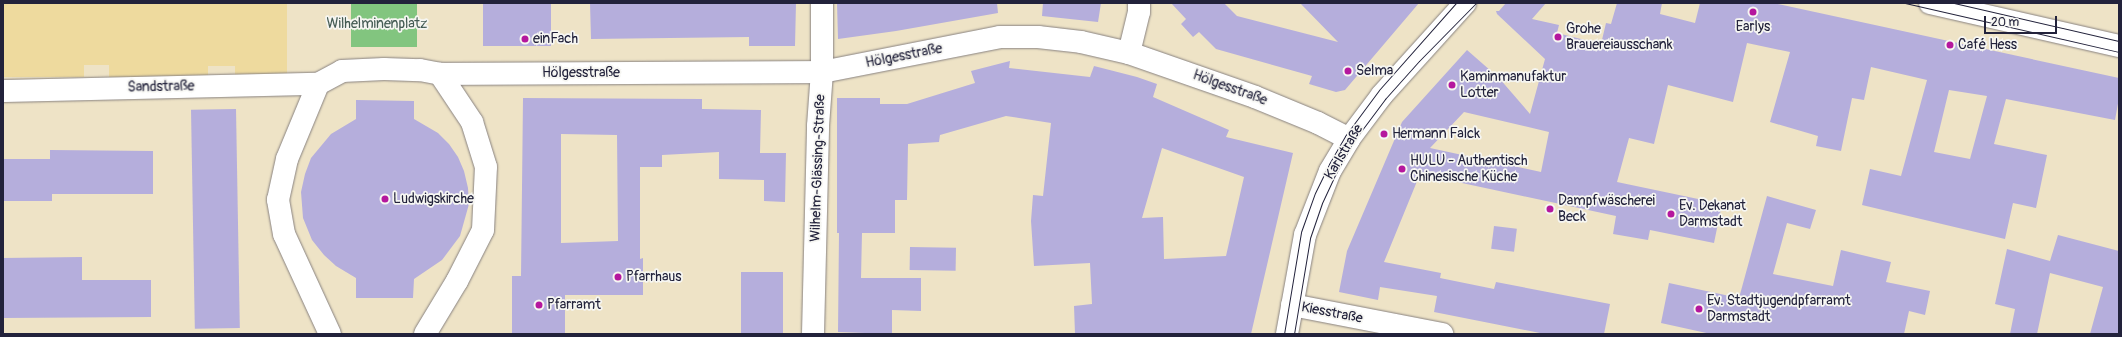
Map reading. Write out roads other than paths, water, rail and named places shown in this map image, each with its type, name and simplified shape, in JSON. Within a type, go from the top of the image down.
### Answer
[{"type":"street","name":"Wilhelm-Glässing-Straße","points":[[813,334],[817,165],[822,72],[822,3]]},
{"type":"street","points":[[1129,53],[1139,12],[1139,3]]},
{"type":"street","name":"Karlstraße","points":[[1287,334],[1305,235],[1330,171],[1349,139],[1382,95],[1465,3]]},
{"type":"street","points":[[1930,3],[2119,46]]},
{"type":"street","name":"Hölgesstraße","points":[[440,74],[822,72],[1000,37],[1038,37],[1074,41],[1129,53],[1255,97],[1318,122],[1349,139]]},
{"type":"street","points":[[330,334],[284,234],[278,200],[287,159],[318,84],[342,71],[354,69],[420,70],[440,74],[472,122],[486,167],[483,230],[457,281],[425,334]]},
{"type":"street","name":"Sandstraße","points":[[3,90],[318,84]]},
{"type":"street","name":"Kiesstraße","points":[[1292,305],[1442,334]]},
{"type":"tram line","points":[[1284,334],[1301,232],[1315,193],[1329,164],[1345,136],[1379,90],[1456,3]]},
{"type":"tram line","points":[[1294,334],[1310,238],[1322,203],[1353,142],[1385,99],[1419,61],[1476,3]]},
{"type":"tram line","points":[[1905,3],[2119,52]]},
{"type":"tram line","points":[[1954,3],[2119,41]]},
{"type":"place","name":"Earlys","points":[[1753,12]]},
{"type":"place","name":"Grohe Brauereiausschank","points":[[1558,37]]},
{"type":"place","name":"einFach","points":[[525,39]]},
{"type":"place","name":"Café Hess","points":[[1950,45]]},
{"type":"place","name":"Selma","points":[[1348,71]]},
{"type":"place","name":"Kaminmanufaktur Lotter","points":[[1452,85]]},
{"type":"place","name":"Hermann Falck","points":[[1384,134]]},
{"type":"place","name":"HULU - Authentisch Chinesische Küche","points":[[1402,169]]},
{"type":"place","name":"Ludwigskirche","points":[[385,199]]},
{"type":"place","name":"Dampfwäscherei Beck","points":[[1550,209]]},
{"type":"place","name":"Ev. Dekanat Darmstadt","points":[[1671,214]]},
{"type":"place","name":"Pfarrhaus","points":[[618,277]]},
{"type":"place","name":"Pfarramt","points":[[539,305]]},
{"type":"place","name":"Ev. Stadtjugendpfarramt Darmstadt","points":[[1699,309]]},
{"type":"park label","name":"Wilhelminenplatz","points":[[377,24]]}]
